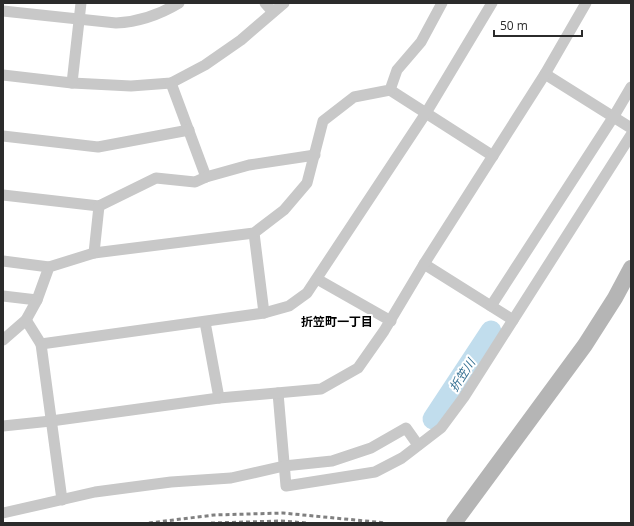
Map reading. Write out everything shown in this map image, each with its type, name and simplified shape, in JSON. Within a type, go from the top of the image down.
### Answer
[{"type":"street","points":[[72,83],[80,3]]},
{"type":"street","points":[[3,11],[116,23],[131,22],[152,16],[179,3]]},
{"type":"street","points":[[265,3],[273,12]]},
{"type":"street","points":[[3,75],[72,83],[131,86],[171,83],[206,65],[241,40],[284,3]]},
{"type":"street","points":[[390,90],[398,70],[421,42],[442,3]]},
{"type":"street","points":[[41,344],[264,314],[289,306],[307,293],[426,113],[492,3]]},
{"type":"street","points":[[3,426],[51,421],[219,398],[322,388],[358,368],[391,321],[424,264],[545,74],[586,3]]},
{"type":"street","points":[[545,74],[631,128]]},
{"type":"street","points":[[171,83],[206,177]]},
{"type":"street","points":[[492,306],[631,87]]},
{"type":"street","points":[[3,261],[49,267],[94,253],[254,232],[284,210],[307,183],[323,121],[354,97],[390,90],[493,156]]},
{"type":"street","points":[[3,136],[98,147],[189,130]]},
{"type":"street","points":[[278,392],[286,486],[375,472],[402,458],[441,428],[464,397],[631,135]]},
{"type":"street","points":[[3,195],[99,206],[156,178],[195,182],[206,177],[248,165],[315,155]]},
{"type":"street","points":[[94,253],[99,206]]},
{"type":"street","points":[[254,232],[264,314]]},
{"type":"street","points":[[424,264],[513,320]]},
{"type":"street","points":[[3,340],[26,320],[37,300],[49,267]]},
{"type":"street","points":[[454,523],[585,345],[615,298],[631,268]]},
{"type":"street","points":[[318,278],[391,321]]},
{"type":"street","points":[[3,296],[37,300]]},
{"type":"street","points":[[26,320],[41,344],[62,500]]},
{"type":"street","points":[[205,322],[219,398]]},
{"type":"street","points":[[3,513],[95,492],[171,482],[231,478],[284,466],[332,461],[371,448],[406,428],[418,445]]},
{"type":"waterway","name":"折笠川","points":[[433,419],[491,331]]},
{"type":"railway","points":[[149,523],[214,515],[283,513],[386,523]]},
{"type":"railway","points":[[211,523],[281,521],[307,523]]},
{"type":"district","name":"折笠町一丁目","points":[[337,321]]}]
